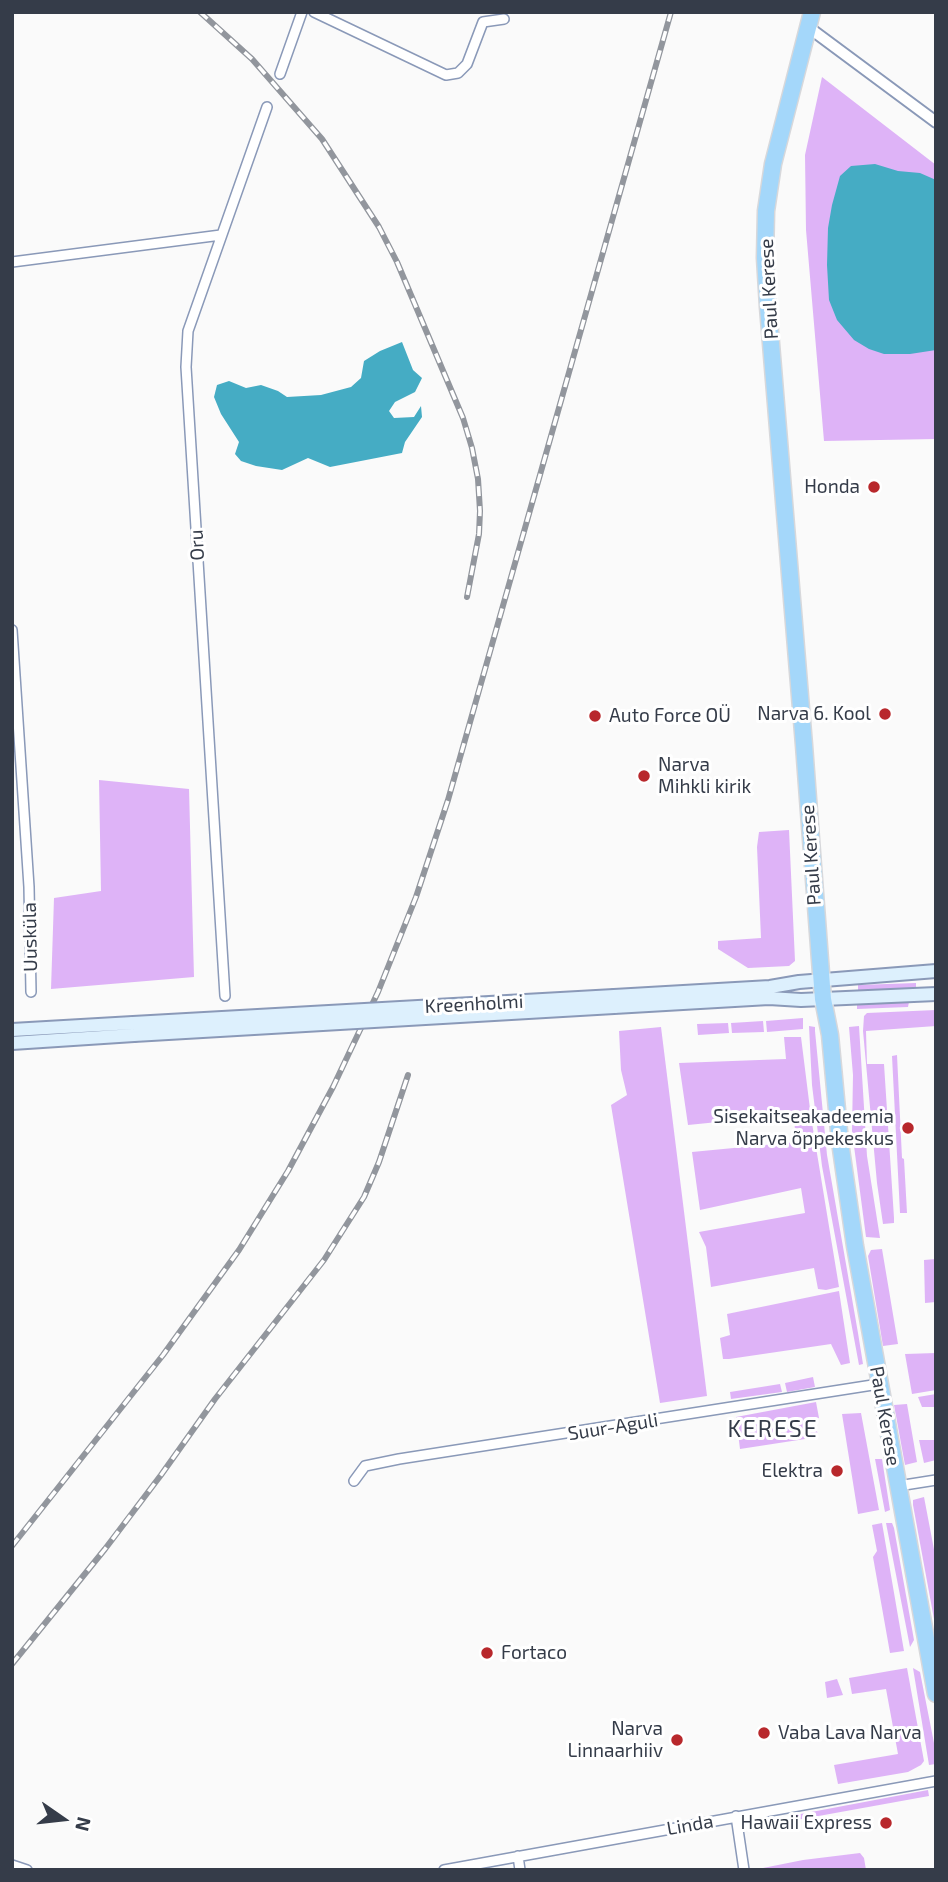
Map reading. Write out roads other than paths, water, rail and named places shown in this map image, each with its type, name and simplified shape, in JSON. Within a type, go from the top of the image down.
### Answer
[{"type":"highway","name":"Paul Kerese","points":[[810,20],[773,164],[766,211],[765,258],[823,999],[830,1035],[840,1142],[855,1246],[936,1694]]},
{"type":"main road","name":"Kreenholmi","points":[[12,1030],[133,1029],[614,1001],[936,971]]},
{"type":"main road","name":"Kreenholmi","points":[[614,1001],[769,998],[801,1000],[936,993]]},
{"type":"main road","name":"Kreenholmi","points":[[12,1043],[133,1029]]},
{"type":"street","points":[[280,74],[302,12]]},
{"type":"street","points":[[314,12],[446,75],[457,73],[467,64],[483,22],[504,19]]},
{"type":"street","points":[[810,20],[936,122]]},
{"type":"street","name":"Oru","points":[[225,996],[186,367],[188,331],[267,107]]},
{"type":"street","points":[[12,262],[221,235]]},
{"type":"street","name":"Uusküla","points":[[12,630],[29,887],[31,992]]},
{"type":"street","name":"Suur-Aguli","points":[[354,1481],[365,1466],[399,1459],[879,1384]]},
{"type":"street","points":[[898,1486],[936,1480]]},
{"type":"street","name":"Linda","points":[[444,1870],[936,1781]]},
{"type":"street","points":[[736,1816],[744,1870]]},
{"type":"street","points":[[518,1856],[520,1870]]},
{"type":"street","points":[[12,1865],[27,1870]]},
{"type":"water","points":[[875,164],[898,171],[920,173],[936,180],[936,350],[884,354],[869,349],[854,340],[837,320],[829,300],[828,228],[840,176],[851,166]]},
{"type":"water","points":[[402,342],[413,370],[422,378],[415,392],[395,402],[389,411],[394,418],[414,417],[421,406],[422,417],[405,442],[402,453],[330,467],[308,458],[282,470],[241,461],[235,454],[239,442],[221,414],[214,397],[217,385],[229,381],[246,388],[261,385],[287,397],[321,395],[351,387],[361,378],[364,361]]},
{"type":"railway","points":[[200,12],[252,59],[322,139],[379,227],[397,262],[463,418],[472,448],[480,511],[479,534],[467,597]]},
{"type":"railway","points":[[12,1546],[163,1355],[239,1250],[288,1171],[333,1087],[378,992],[416,897],[448,800],[671,12]]},
{"type":"railway","points":[[12,1664],[105,1549],[215,1399],[324,1260],[364,1197],[379,1162],[408,1075]]},
{"type":"place","name":"Honda","points":[[874,487]]},
{"type":"place","name":"Narva 6. Kool","points":[[885,714]]},
{"type":"place","name":"Auto Force OÜ","points":[[595,716]]},
{"type":"place","name":"Narva Mihkli kirik","points":[[644,776]]},
{"type":"place","name":"Sisekaitseakadeemia Narva õppekeskus","points":[[908,1128]]},
{"type":"place","name":"Elektra","points":[[837,1471]]},
{"type":"place","name":"Fortaco","points":[[487,1653]]},
{"type":"place","name":"Vaba Lava Narva","points":[[764,1733]]},
{"type":"place","name":"Narva Linnaarhiiv","points":[[677,1740]]},
{"type":"place","name":"Hawaii Express","points":[[886,1823]]},
{"type":"district","name":"KERESE","points":[[773,1429]]}]
